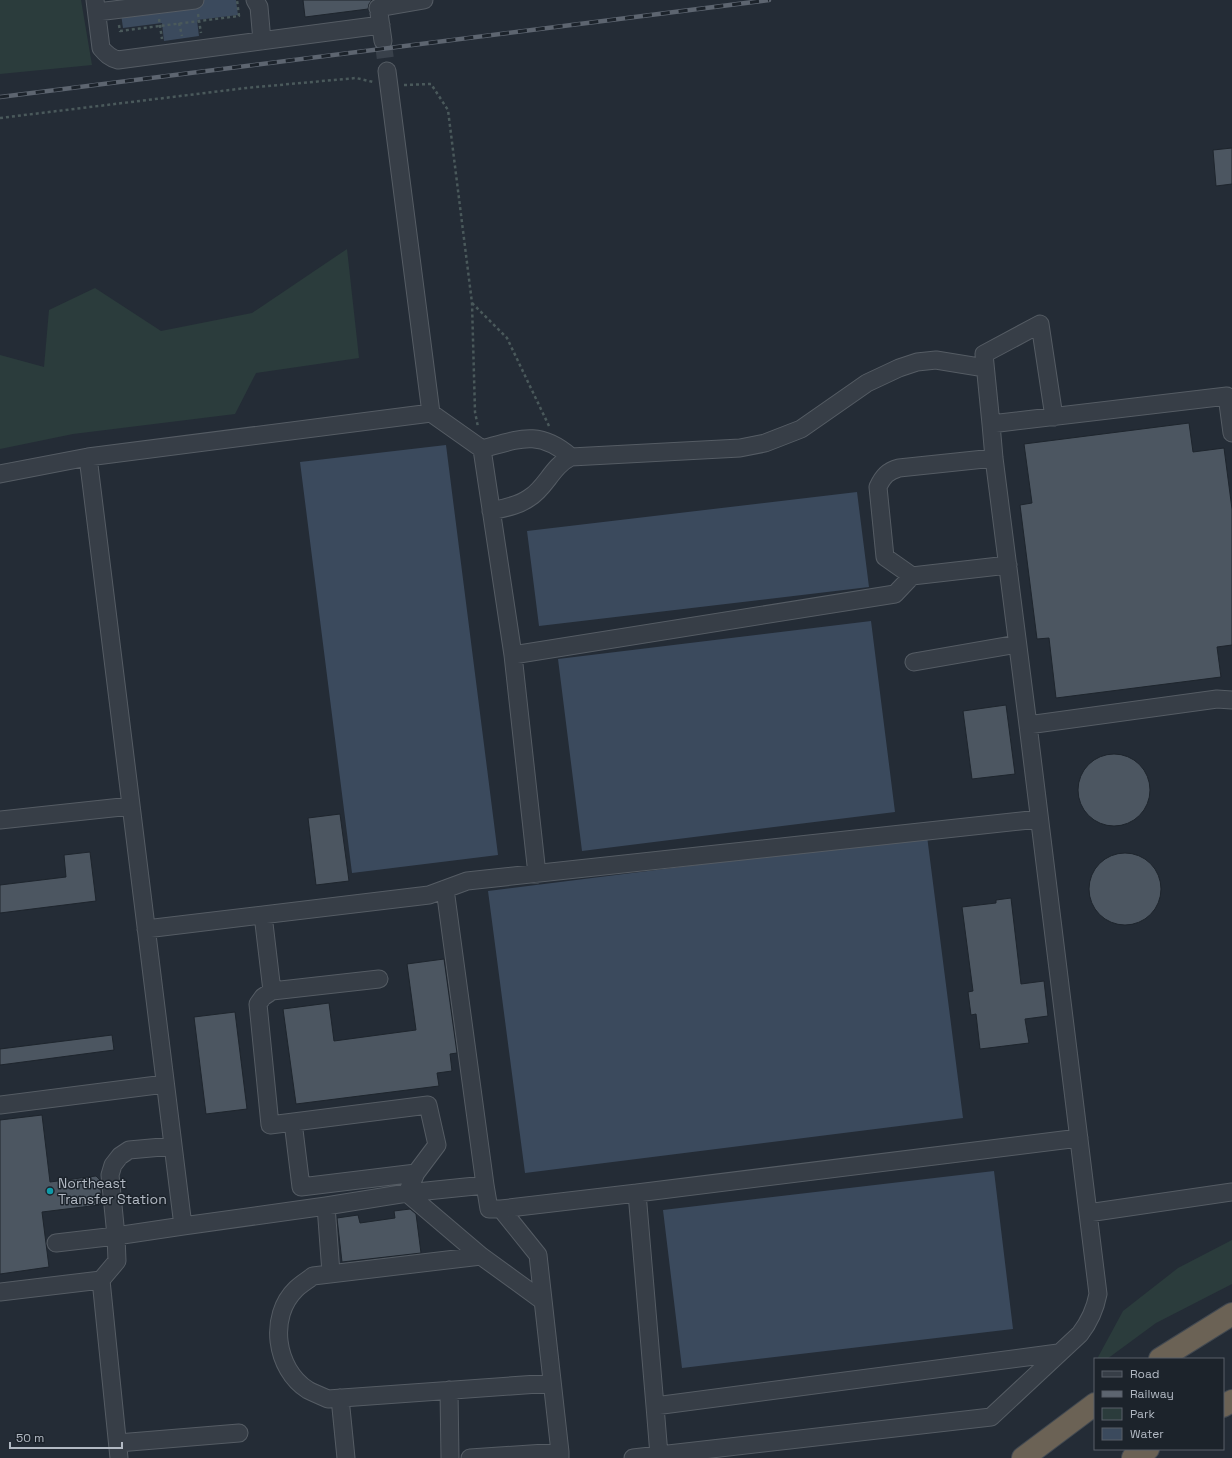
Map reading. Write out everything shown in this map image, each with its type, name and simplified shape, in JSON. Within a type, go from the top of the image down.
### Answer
[{"type":"highway","points":[[1162,1358],[1232,1314]]},
{"type":"highway","points":[[1023,1458],[1094,1405]]},
{"type":"highway","points":[[1133,1458],[1146,1450]]},
{"type":"lane","points":[[195,0],[118,10],[96,6],[102,48],[111,58],[118,60],[262,41],[382,33],[378,4],[424,0]]},
{"type":"lane","points":[[255,0],[259,7],[262,41]]},
{"type":"lane","points":[[388,78],[431,413]]},
{"type":"lane","points":[[633,1458],[991,1417],[1080,1334],[1089,1322],[1095,1308],[1098,1294],[994,458],[984,354],[1040,324],[1054,417]]},
{"type":"lane","points":[[482,449],[520,439],[533,438],[547,442],[566,453],[740,448],[765,443],[801,430],[867,383],[899,368],[917,362],[936,360],[985,368]]},
{"type":"lane","points":[[991,424],[1227,396],[1232,433]]},
{"type":"lane","points":[[0,474],[88,457],[431,413],[482,449],[513,655],[537,874]]},
{"type":"lane","points":[[491,511],[520,503],[530,498],[540,489],[564,460],[566,453]]},
{"type":"lane","points":[[88,457],[183,1226]]},
{"type":"lane","points":[[912,576],[884,557],[878,487],[881,480],[892,470],[899,468],[994,458]]},
{"type":"lane","points":[[513,655],[895,594],[912,576],[1008,565]]},
{"type":"lane","points":[[914,662],[1017,644]]},
{"type":"lane","points":[[1028,725],[1217,699],[1232,700]]},
{"type":"lane","points":[[0,820],[131,806]]},
{"type":"lane","points":[[146,929],[429,895],[467,881],[1039,819]]},
{"type":"lane","points":[[445,889],[489,1209],[501,1209],[637,1193],[1079,1138]]},
{"type":"lane","points":[[263,915],[272,990]]},
{"type":"lane","points":[[379,979],[272,990],[263,997],[258,1004],[270,1125],[428,1105],[437,1145],[416,1173],[407,1193]]},
{"type":"lane","points":[[0,1105],[165,1084]]},
{"type":"lane","points":[[293,1122],[301,1187],[416,1173]]},
{"type":"lane","points":[[0,1292],[101,1280],[117,1261],[110,1175],[113,1164],[120,1156],[129,1150],[173,1146]]},
{"type":"lane","points":[[56,1243],[116,1236],[407,1193],[485,1185]]},
{"type":"lane","points":[[1088,1213],[1232,1192]]},
{"type":"lane","points":[[407,1193],[481,1256],[543,1301]]},
{"type":"lane","points":[[637,1193],[659,1455]]},
{"type":"lane","points":[[326,1206],[331,1274]]},
{"type":"lane","points":[[470,1458],[560,1455],[538,1255],[501,1209]]},
{"type":"lane","points":[[481,1256],[313,1276],[295,1289],[283,1308],[278,1330],[281,1353],[291,1373],[307,1389],[328,1399],[552,1383]]},
{"type":"lane","points":[[101,1280],[119,1450],[239,1433]]},
{"type":"lane","points":[[654,1406],[1058,1353]]},
{"type":"lane","points":[[449,1390],[450,1458]]},
{"type":"lane","points":[[340,1398],[346,1458]]},
{"type":"path","points":[[160,26],[239,16],[237,0]]},
{"type":"path","points":[[180,23],[182,40]]},
{"type":"path","points":[[0,118],[246,88],[356,78],[388,78],[431,84],[448,110],[472,303],[475,412],[482,449]]},
{"type":"path","points":[[472,303],[507,338],[546,421],[566,453]]},
{"type":"green space","points":[[0,0],[81,0],[92,65],[0,74]]},
{"type":"green space","points":[[347,249],[359,358],[256,373],[235,414],[73,434],[0,449],[0,355],[44,367],[49,310],[95,288],[161,331],[252,313]]},
{"type":"green space","points":[[1232,1240],[1232,1284],[1156,1323],[1108,1358],[1098,1358],[1123,1311],[1178,1268]]},
{"type":"water","points":[[119,0],[236,0],[238,15],[197,20],[199,36],[164,41],[162,23],[123,28]]},
{"type":"water","points":[[446,445],[498,855],[352,873],[300,462]]},
{"type":"water","points":[[857,492],[869,587],[539,626],[527,531]]},
{"type":"water","points":[[871,621],[895,812],[582,851],[558,659]]},
{"type":"water","points":[[927,836],[963,1118],[525,1173],[488,891]]},
{"type":"water","points":[[994,1171],[1013,1329],[682,1368],[663,1210]]},
{"type":"building","points":[[303,0],[372,0],[368,9],[305,17]]},
{"type":"building","points":[[1232,148],[1232,184],[1216,186],[1213,150]]},
{"type":"building","points":[[1189,423],[1193,452],[1224,448],[1232,509],[1232,645],[1217,647],[1221,677],[1056,698],[1049,638],[1037,639],[1020,505],[1032,503],[1024,444]]},
{"type":"building","points":[[1006,705],[1015,774],[972,779],[963,711]]},
{"type":"building","points":[[1114,754],[1134,760],[1144,770],[1150,790],[1144,810],[1134,820],[1114,826],[1094,820],[1084,810],[1078,790],[1084,770],[1094,760]]},
{"type":"building","points":[[340,814],[349,881],[316,885],[308,818]]},
{"type":"building","points":[[90,852],[96,901],[0,913],[0,885],[66,877],[64,855]]},
{"type":"building","points":[[1125,853],[1145,859],[1155,869],[1161,889],[1155,909],[1145,919],[1125,925],[1105,919],[1095,909],[1089,889],[1095,869],[1105,859]]},
{"type":"building","points":[[1011,898],[1021,984],[1044,981],[1048,1016],[1025,1019],[1029,1043],[980,1049],[976,1014],[971,1015],[968,992],[973,991],[962,907],[996,903],[996,900]]},
{"type":"building","points":[[444,959],[457,1053],[450,1054],[452,1071],[437,1073],[439,1086],[296,1104],[283,1009],[329,1003],[334,1041],[416,1030],[407,964]]},
{"type":"building","points":[[235,1012],[247,1109],[206,1114],[194,1017]]},
{"type":"building","points":[[112,1035],[114,1050],[0,1065],[0,1049]]},
{"type":"building","name":"Northeast Transfer Station","points":[[42,1115],[50,1182],[96,1176],[100,1180],[102,1201],[99,1205],[42,1212],[49,1267],[0,1274],[0,1120]]},
{"type":"building","points":[[410,1209],[416,1214],[421,1253],[342,1262],[337,1218],[358,1215],[360,1223],[395,1218],[394,1211]]},
{"type":"tunnel","points":[[383,41],[387,71]]},
{"type":"railway","points":[[0,97],[769,0]]},
{"type":"place","name":"Northeast Transfer Station","points":[[50,1191]]}]
